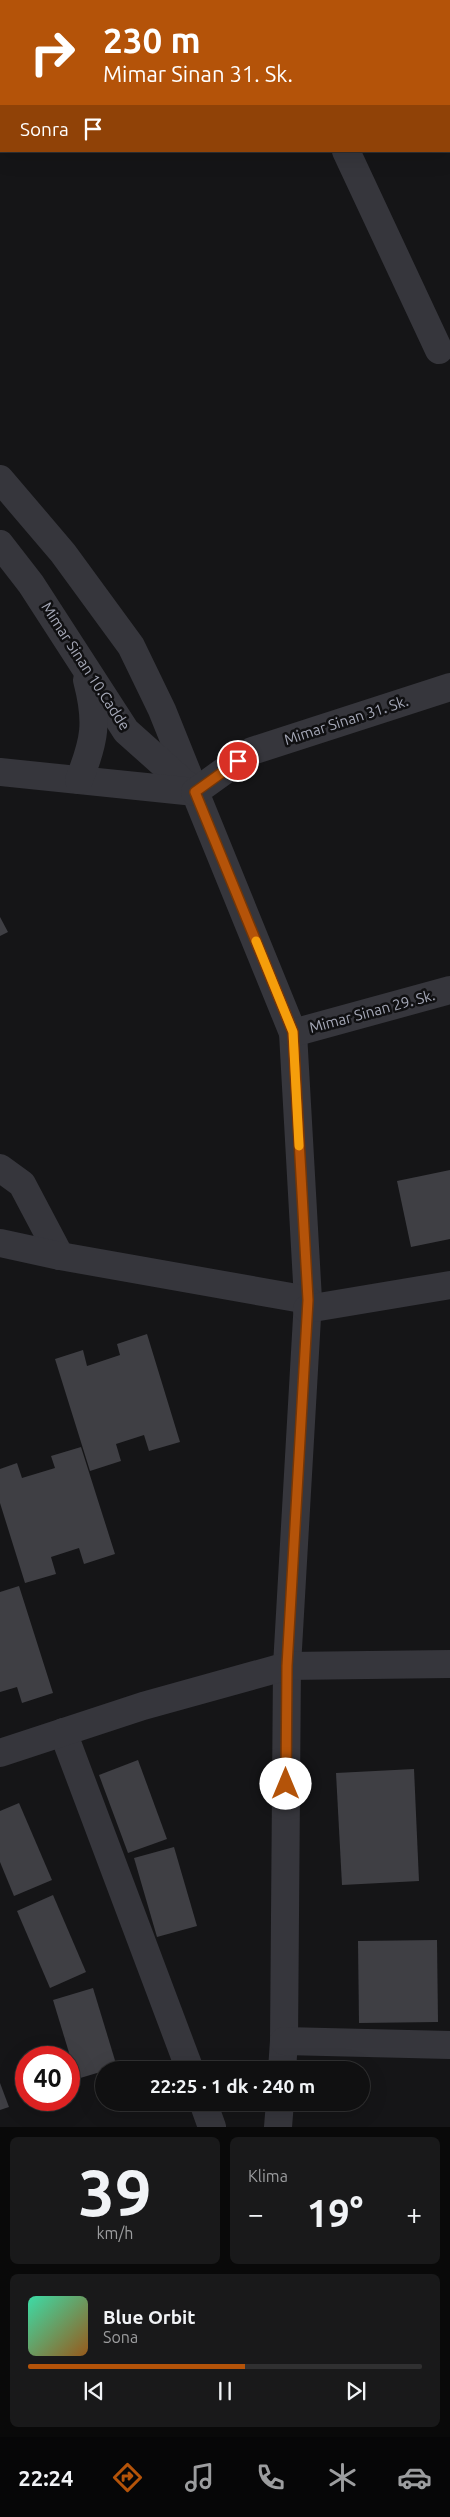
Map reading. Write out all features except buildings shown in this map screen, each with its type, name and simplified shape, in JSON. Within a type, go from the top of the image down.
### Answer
[{"type":"street","points":[[346,152],[439,350]]},
{"type":"street","points":[[0,479],[63,553],[131,646],[162,710],[293,1032],[307,1304],[287,1666],[283,2061]]},
{"type":"street","name":"Mimar Sinan 10.Cadde","points":[[0,544],[31,584],[126,731],[195,792]]},
{"type":"street","points":[[79,780],[94,736],[94,707],[81,659]]},
{"type":"street","name":"Mimar Sinan 31. Sk.","points":[[195,792],[252,751],[450,686]]},
{"type":"street","points":[[0,772],[195,792]]},
{"type":"street","name":"Mimar Sinan 29. Sk.","points":[[293,1032],[450,990]]},
{"type":"street","points":[[0,1168],[22,1184],[60,1256]]},
{"type":"street","points":[[0,1243],[307,1304],[450,1285]]},
{"type":"street","points":[[0,1753],[143,1706],[287,1666],[450,1664]]},
{"type":"street","points":[[63,1732],[187,2061]]},
{"type":"street","points":[[284,2041],[450,2045]]},
{"type":"street","points":[[206,2111],[212,2127]]},
{"type":"street","points":[[278,2127],[279,2111]]},
{"type":"slow traffic","points":[[256,941],[293,1032],[299,1146]]},
{"type":"route","points":[[238,761],[195,792],[293,1032],[308,1300],[287,1666],[286,1784]]}]
